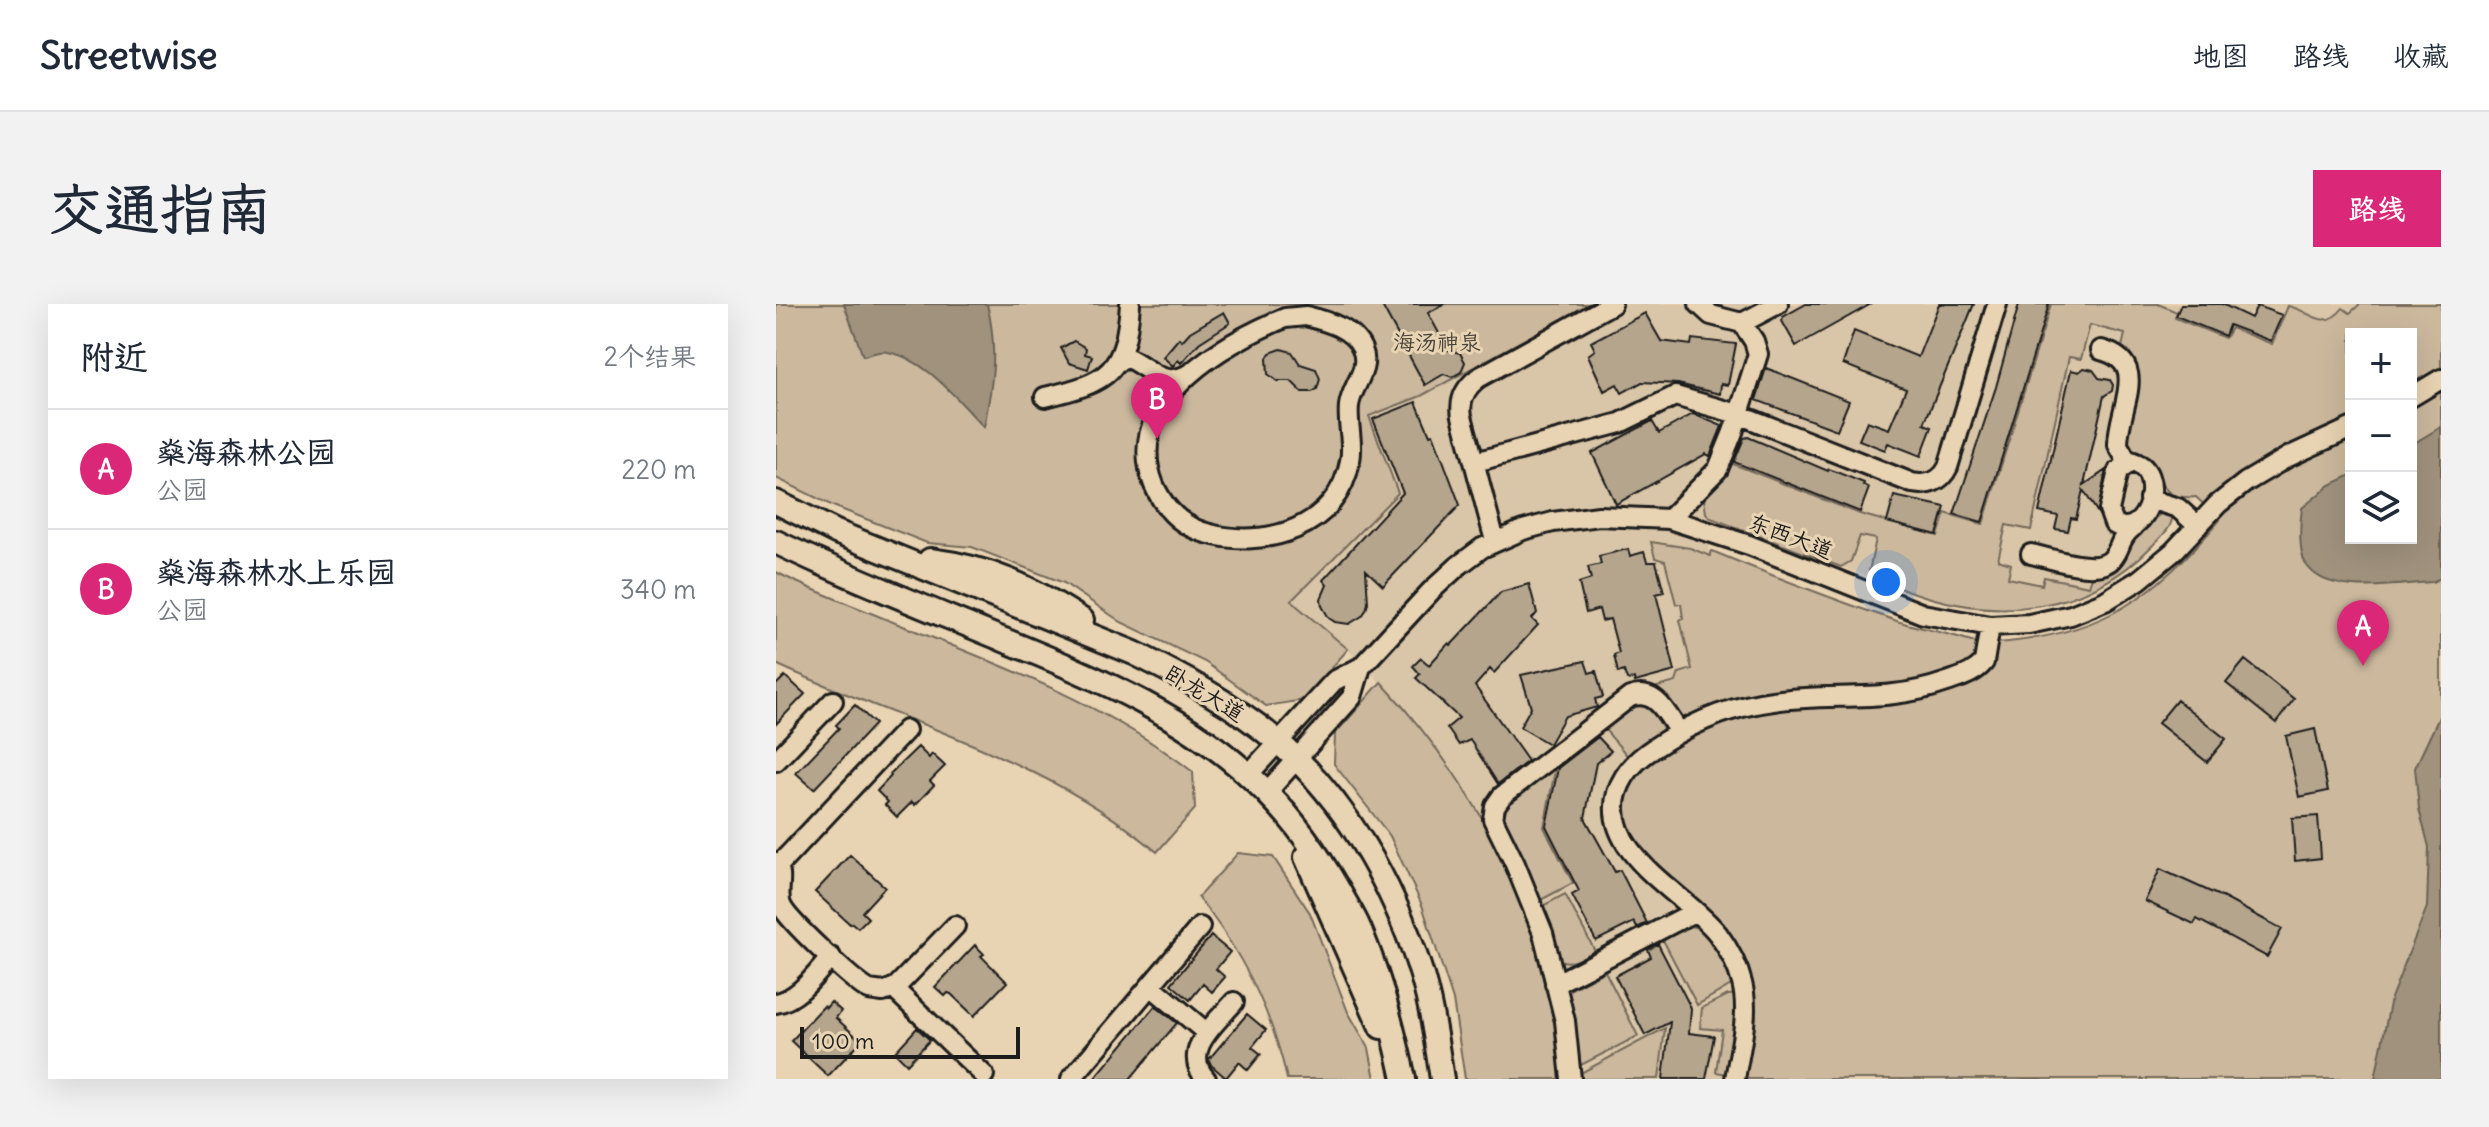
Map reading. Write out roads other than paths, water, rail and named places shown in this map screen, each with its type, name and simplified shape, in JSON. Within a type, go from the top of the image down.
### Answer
[{"type":"main road","name":"卧龙大道","points":[[776,502],[836,532],[896,556],[961,564],[1014,581],[1057,604],[1134,653],[1181,676],[1235,709],[1278,742],[1296,758],[1347,819],[1402,920],[1419,968],[1442,1079]]},
{"type":"main road","name":"卧龙大道","points":[[776,542],[826,566],[1074,669],[1161,712],[1212,745],[1248,775],[1290,819],[1344,948],[1402,1073]]},
{"type":"street","points":[[1045,397],[1095,383],[1107,375],[1117,362],[1127,336],[1130,304]]},
{"type":"street","points":[[1495,541],[1461,409],[1465,392],[1470,384],[1612,304]]},
{"type":"street","points":[[1669,519],[1718,469],[1758,354],[1754,341],[1742,323],[1711,315],[1699,304]]},
{"type":"street","points":[[1742,323],[1778,304]]},
{"type":"street","points":[[1475,462],[1620,423],[1675,396],[1738,414],[1912,483],[1931,483],[1948,467],[1997,304]]},
{"type":"street","points":[[1127,336],[1131,354],[1155,381],[1159,397],[1148,445],[1149,471],[1161,499],[1169,510],[1192,528],[1236,538],[1304,526],[1332,504],[1350,464],[1352,433],[1348,408],[1364,368],[1362,349],[1352,335],[1331,323],[1306,316],[1285,318],[1214,355],[1189,374],[1157,414]]},
{"type":"street","points":[[2031,554],[2098,567],[2111,561],[2121,538],[2144,517],[2151,480],[2146,469],[2126,459],[2118,445],[2129,369],[2121,357],[2101,350]]},
{"type":"street","points":[[1117,362],[1125,357],[1168,380],[1189,374]]},
{"type":"street","points":[[2417,393],[2441,379]]},
{"type":"street","name":"东西大道","points":[[1267,792],[1352,697],[1361,667],[1431,591],[1458,566],[1495,541],[1553,522],[1599,516],[1669,519],[1737,540],[1923,614],[1990,626],[2043,621],[2071,615],[2105,601],[2139,580],[2173,552],[2218,504],[2258,474],[2345,431]]},
{"type":"street","points":[[2133,527],[2121,528],[2114,524],[2109,510],[2118,471],[2127,464],[2136,463]]},
{"type":"street","points":[[2149,499],[2178,508],[2198,526]]},
{"type":"street","points":[[1735,1079],[1746,1001],[1737,967],[1717,934],[1655,878],[1630,849],[1618,827],[1614,809],[1622,780],[1645,753],[1715,715],[1754,704],[1799,698],[1871,698],[1941,684],[1975,671],[1984,662],[1990,626]]},
{"type":"street","points":[[1248,775],[1334,681],[1361,667]]},
{"type":"street","points":[[1571,1079],[1565,1021],[1543,933],[1515,864],[1495,827],[1495,806],[1502,796],[1630,697],[1643,694],[1654,698],[1679,732]]},
{"type":"street","points":[[776,761],[833,701]]},
{"type":"street","points":[[906,730],[777,864],[781,880],[779,904],[864,988],[876,991],[893,988],[955,926]]},
{"type":"street","points":[[1555,984],[1694,912]]},
{"type":"street","points":[[1071,1079],[1200,927]]},
{"type":"street","points":[[776,1003],[797,993],[831,957]]},
{"type":"street","points":[[1151,986],[1207,1033]]},
{"type":"street","points":[[893,988],[984,1075]]},
{"type":"street","points":[[1206,1079],[1198,1069],[1196,1059],[1200,1042],[1234,1002]]},
{"type":"place","name":"燊海森林水上乐园","points":[[1157,439]]},
{"type":"place","name":"燊海森林公园","points":[[2363,666]]},
{"type":"park label","name":"海汤神泉","points":[[1437,342]]}]
